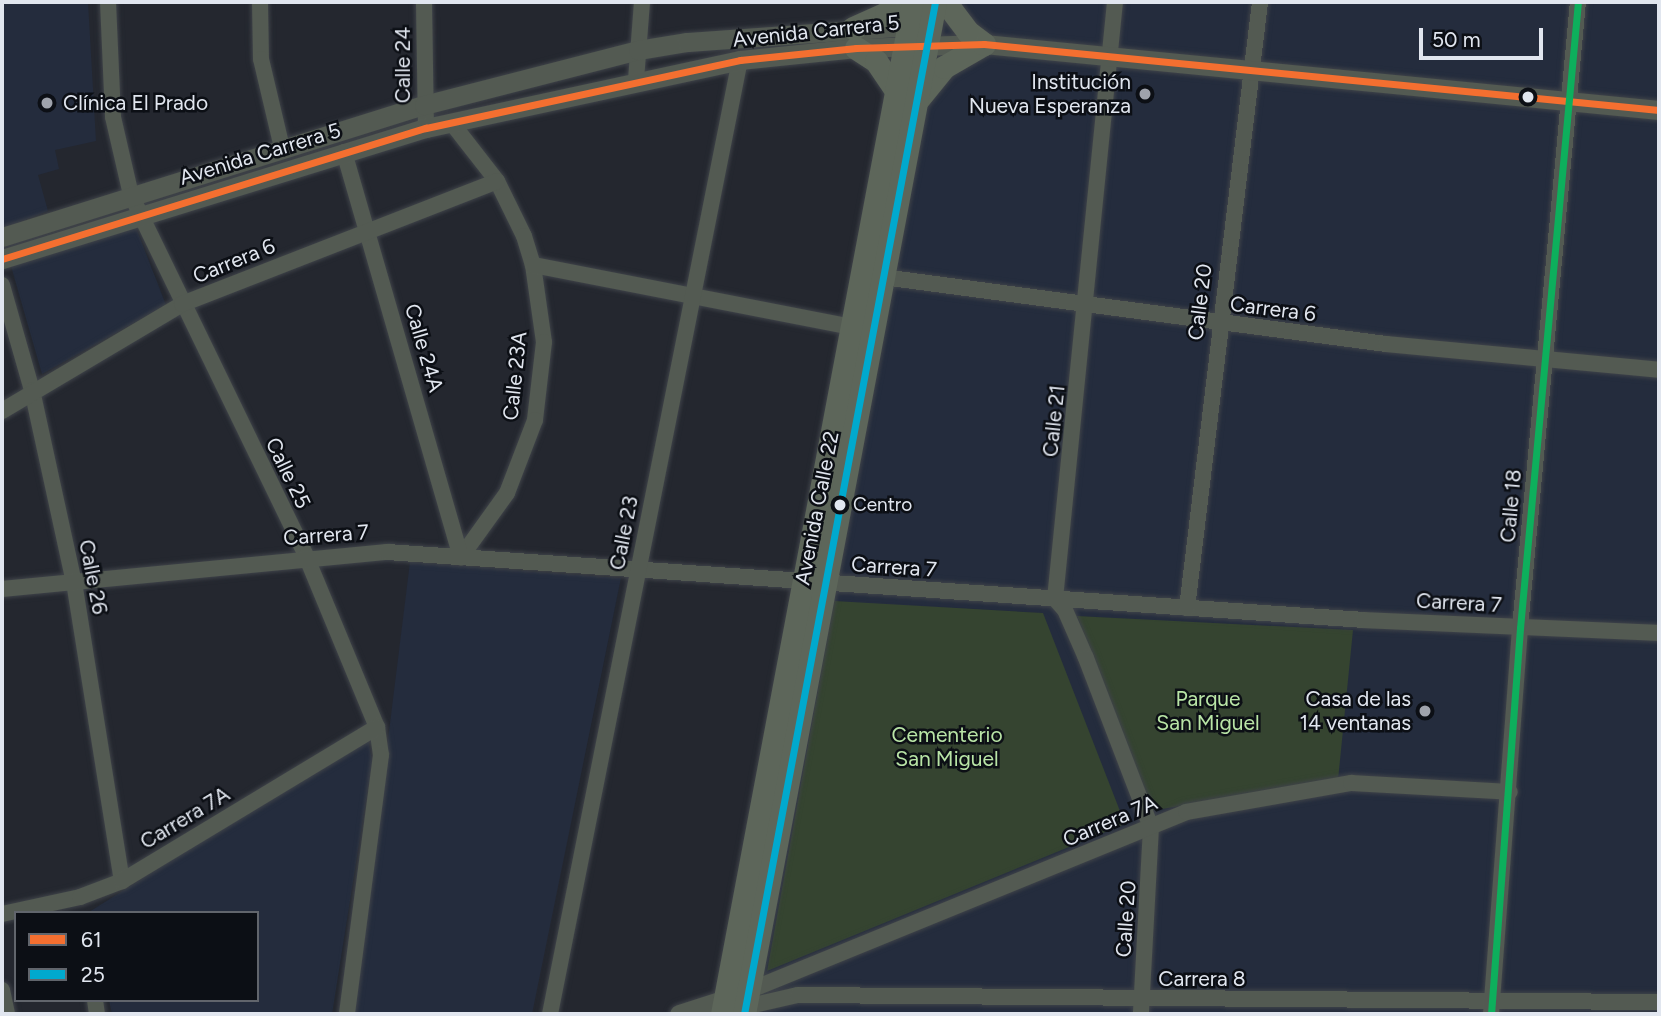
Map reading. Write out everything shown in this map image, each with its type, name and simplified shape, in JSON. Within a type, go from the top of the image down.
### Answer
[{"type":"main road","points":[[900,2],[855,38],[906,97],[944,67],[984,44],[955,18],[946,2]]},
{"type":"main road","name":"Avenida Calle 22","points":[[913,2],[918,34]]},
{"type":"main road","name":"Avenida Calle 22","points":[[735,1007],[814,583],[852,327],[906,97],[918,34],[935,2]]},
{"type":"main road","name":"Avenida Calle 22","points":[[814,583],[883,276],[906,97]]},
{"type":"street","name":"Calle 25","points":[[108,2],[113,117],[131,195],[306,556],[377,727],[381,755],[347,1014]]},
{"type":"street","points":[[260,2],[261,59],[282,148]]},
{"type":"street","name":"Calle 24","points":[[425,2],[426,128]]},
{"type":"street","points":[[636,80],[642,2]]},
{"type":"street","name":"Calle 21","points":[[1055,599],[1087,306],[1115,2]]},
{"type":"street","name":"Calle 20","points":[[1187,608],[1219,323],[1260,2]]},
{"type":"street","name":"Calle 18","points":[[1492,1014],[1520,628],[1571,102],[1578,2]]},
{"type":"street","name":"Avenida Carrera 5","points":[[2,237],[424,105],[638,50],[918,34],[984,44],[1659,110]]},
{"type":"street","name":"Avenida Carrera 5","points":[[2,258],[426,128],[636,80],[855,38]]},
{"type":"street","name":"Calle 23","points":[[550,1014],[740,60]]},
{"type":"street","name":"Calle 23A","points":[[451,122],[497,181],[533,265],[544,342],[534,420],[506,493],[461,557]]},
{"type":"street","name":"Calle 24A","points":[[344,152],[461,557]]},
{"type":"street","name":"Carrera 6","points":[[2,411],[32,390],[182,304],[368,229],[497,181]]},
{"type":"street","points":[[533,265],[852,327]]},
{"type":"street","name":"Carrera 6","points":[[883,276],[1219,323],[1659,370]]},
{"type":"street","name":"Calle 26","points":[[2,285],[32,390],[75,583],[122,881]]},
{"type":"street","name":"Carrera 7","points":[[2,589],[306,556],[387,552],[1187,608],[1520,628],[1659,633]]},
{"type":"street","points":[[1055,599],[1065,610],[1086,658],[1151,827]]},
{"type":"street","name":"Carrera 7A","points":[[28,911],[81,905],[377,727]]},
{"type":"street","name":"Carrera 7A","points":[[735,1007],[1186,812],[1351,783],[1510,792]]},
{"type":"street","name":"Calle 20","points":[[1141,1007],[1151,827]]},
{"type":"street","points":[[2,990],[7,1014]]},
{"type":"street","name":"Carrera 8","points":[[735,1007],[798,995],[941,1007],[1141,1007],[1493,998],[1636,1008],[1659,1002]]},
{"type":"street","points":[[679,1014],[735,1007]]},
{"type":"shaded area","name":"Clínica El Prado","points":[[88,2],[96,141],[55,150],[59,169],[38,175],[48,211],[2,229],[2,3]]},
{"type":"shaded area","points":[[918,2],[1659,2],[1659,1014],[720,1014]]},
{"type":"shaded area","points":[[133,220],[166,305],[42,374],[9,259]]},
{"type":"shaded area","points":[[410,562],[621,578],[532,1014],[354,1014]]},
{"type":"shaded area","points":[[368,737],[372,762],[332,1014],[112,1014],[109,1002],[259,1002],[259,911],[91,911]]},
{"type":"green space","name":"Cementerio San Miguel","points":[[834,601],[1043,613],[1125,824],[767,971]]},
{"type":"green space","name":"Parque San Miguel","points":[[1077,616],[1353,630],[1338,780],[1150,811]]},
{"type":"transit line","name":"25","points":[[744,1014],[935,2]]},
{"type":"transit line","points":[[1491,1014],[1520,628],[1578,2]]},
{"type":"transit line","name":"61","points":[[2,259],[426,128],[740,60],[856,48],[984,44],[1659,110]]},
{"type":"place","name":"Institución Nueva Esperanza","points":[[1145,94]]},
{"type":"place","name":"Clínica El Prado","points":[[47,103]]},
{"type":"place","name":"Centro","points":[[840,505]]},
{"type":"place","name":"Casa de las 14 ventanas","points":[[1425,711]]}]
